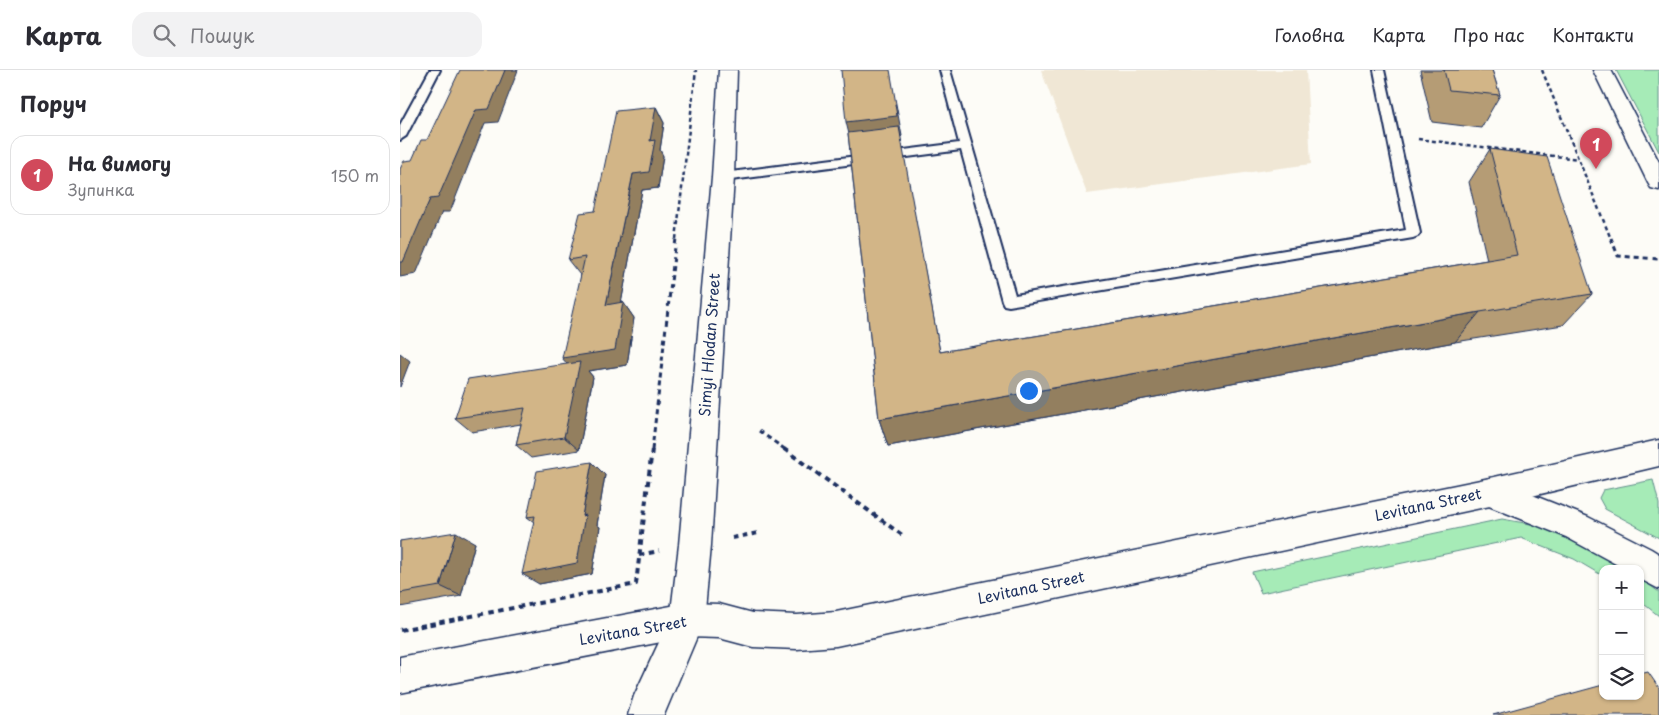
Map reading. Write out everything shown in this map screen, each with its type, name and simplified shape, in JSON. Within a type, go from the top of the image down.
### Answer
[{"type":"main road","name":"Simyi Hlodan Street","points":[[646,715],[687,620],[695,545],[723,177],[728,70]]},
{"type":"main road","points":[[1602,70],[1659,183]]},
{"type":"main road","name":"Levitana Street","points":[[400,676],[687,620],[719,621],[753,630],[797,632],[836,628],[1490,492],[1659,453]]},
{"type":"main road","points":[[1490,492],[1580,527],[1646,563],[1659,573]]},
{"type":"lane","points":[[400,136],[436,70]]},
{"type":"lane","points":[[945,70],[1009,301],[1413,233],[1379,70]]},
{"type":"lane","points":[[723,177],[966,146]]},
{"type":"path","points":[[400,630],[636,584],[696,70]]},
{"type":"path","points":[[1542,70],[1618,256],[1659,260]]},
{"type":"path","points":[[1392,135],[1578,159]]},
{"type":"path","points":[[759,431],[902,535]]},
{"type":"shaded area","points":[[1041,70],[1306,70],[1311,164],[1087,194]]},
{"type":"green space","points":[[1616,70],[1659,70],[1659,152]]},
{"type":"green space","points":[[1653,480],[1659,504],[1659,538],[1605,509],[1599,498],[1603,490]]},
{"type":"green space","points":[[1502,519],[1536,525],[1580,544],[1617,565],[1599,565],[1599,574],[1574,559],[1521,538],[1261,593],[1252,572]]},
{"type":"green space","points":[[1644,581],[1659,592],[1659,616],[1644,604]]},
{"type":"building","points":[[460,70],[505,70],[489,109],[476,110],[438,198],[430,199],[403,262],[400,262],[400,169],[404,161],[412,160],[421,140],[427,140]]},
{"type":"building","points":[[841,70],[890,70],[897,116],[846,122]]},
{"type":"building","points":[[1444,70],[1492,70],[1500,95],[1449,90]]},
{"type":"building","points":[[656,107],[650,141],[655,140],[649,172],[633,174],[606,305],[623,302],[615,350],[562,358],[585,257],[568,260],[580,213],[595,211],[616,111]]},
{"type":"building","points":[[899,127],[940,352],[1517,255],[1490,149],[1547,157],[1592,294],[1480,312],[879,419],[848,133]]},
{"type":"building","points":[[580,362],[564,437],[516,445],[525,408],[455,418],[468,379]]},
{"type":"building","points":[[592,462],[582,516],[585,515],[577,563],[522,574],[535,516],[527,517],[537,471]]},
{"type":"building","points":[[456,532],[440,586],[400,593],[400,541]]},
{"type":"building","points":[[1648,672],[1659,688],[1659,715],[1493,715],[1599,686],[1599,700],[1644,700],[1644,673]]},
{"type":"place","name":"На вимогу","points":[[1596,169]]}]
